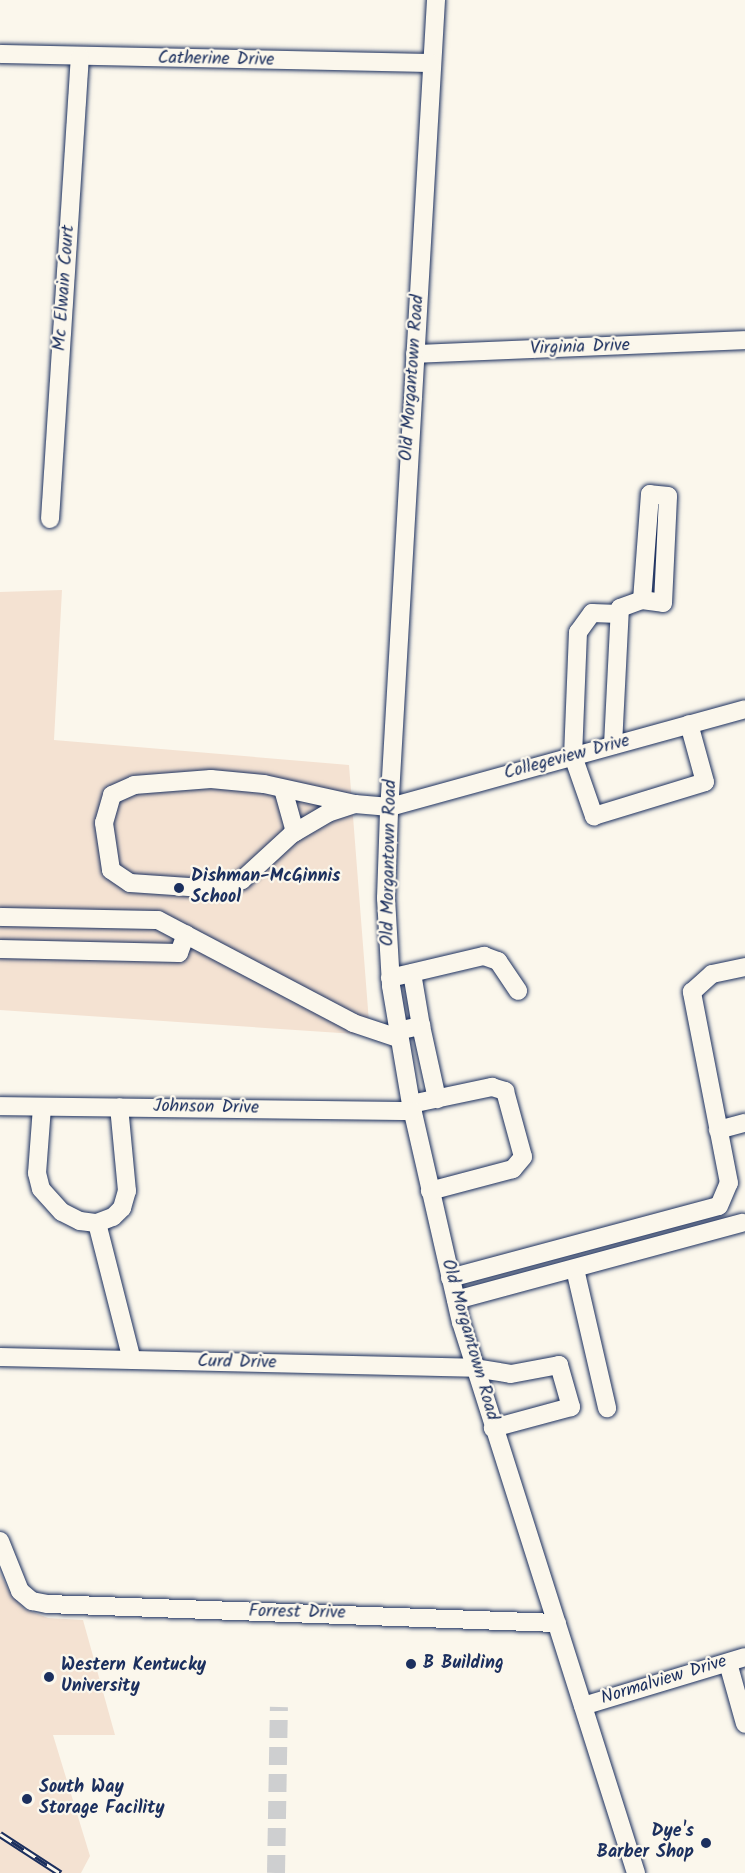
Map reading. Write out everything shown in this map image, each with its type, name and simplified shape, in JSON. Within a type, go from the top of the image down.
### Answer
[{"type":"street","name":"Old Morgantown Road","points":[[436,0],[390,807],[386,897],[390,978],[398,1034],[430,1191],[474,1368],[636,1873]]},
{"type":"street","name":"Catherine Drive","points":[[0,54],[432,63]]},
{"type":"street","name":"Mc Elwain Court","points":[[50,519],[80,57]]},
{"type":"street","name":"Virginia Drive","points":[[415,354],[745,340]]},
{"type":"street","points":[[613,745],[619,614],[625,604],[642,600],[663,603],[668,495],[650,494],[642,600]]},
{"type":"street","points":[[619,614],[591,613],[578,632],[573,756],[591,812],[599,816],[705,782],[689,724]]},
{"type":"street","name":"Collegeview Drive","points":[[390,807],[745,709]]},
{"type":"street","points":[[355,804],[328,813],[296,832],[242,880],[218,889],[130,883],[111,870],[104,823],[112,795],[134,785],[211,779],[283,789],[355,804],[390,807]]},
{"type":"street","points":[[283,789],[296,832]]},
{"type":"street","points":[[0,917],[158,920],[237,958],[353,1023],[398,1034],[421,1026]]},
{"type":"street","points":[[0,949],[179,953],[186,934]]},
{"type":"street","points":[[390,978],[484,956],[498,961],[518,991]]},
{"type":"street","points":[[450,1278],[719,1206],[729,1183],[692,992],[712,974],[745,967]]},
{"type":"street","points":[[412,973],[437,1099]]},
{"type":"street","name":"Johnson Drive","points":[[0,1106],[412,1107],[492,1087],[505,1090],[523,1157],[513,1169],[430,1191]]},
{"type":"street","points":[[42,1107],[37,1173],[41,1188],[63,1212],[80,1221],[97,1223],[113,1217],[122,1208],[127,1191],[119,1107]]},
{"type":"street","points":[[718,1130],[745,1123]]},
{"type":"street","points":[[97,1223],[132,1360]]},
{"type":"street","points":[[456,1300],[744,1225]]},
{"type":"street","points":[[575,1269],[607,1407]]},
{"type":"street","name":"Curd Drive","points":[[0,1357],[474,1368],[511,1374],[559,1365],[571,1407],[493,1428]]},
{"type":"street","name":"Forrest Drive","points":[[0,1541],[20,1591],[36,1602],[156,1610],[335,1612],[557,1623]]},
{"type":"street","points":[[736,1660],[745,1724]]},
{"type":"street","name":"Normalview Drive","points":[[583,1706],[736,1660]]},
{"type":"shaded area","name":"Dishman-McGinnis School","points":[[62,590],[54,740],[349,765],[370,1035],[0,1010],[0,592]]},
{"type":"shaded area","name":"Western Kentucky University","points":[[0,1573],[11,1595],[25,1609],[48,1618],[83,1620],[115,1735],[53,1735],[90,1856],[81,1873],[0,1873]]},
{"type":"tunnel","points":[[276,1873],[279,1707]]},
{"type":"railway","points":[[0,1834],[60,1873]]},
{"type":"place","name":"Dishman-McGinnis School","points":[[179,888]]},
{"type":"place","name":"B Building","points":[[411,1664]]},
{"type":"place","name":"Western Kentucky University","points":[[49,1677]]},
{"type":"place","name":"South Way Storage Facility","points":[[27,1799]]},
{"type":"place","name":"Dye's Barber Shop","points":[[706,1843]]}]
